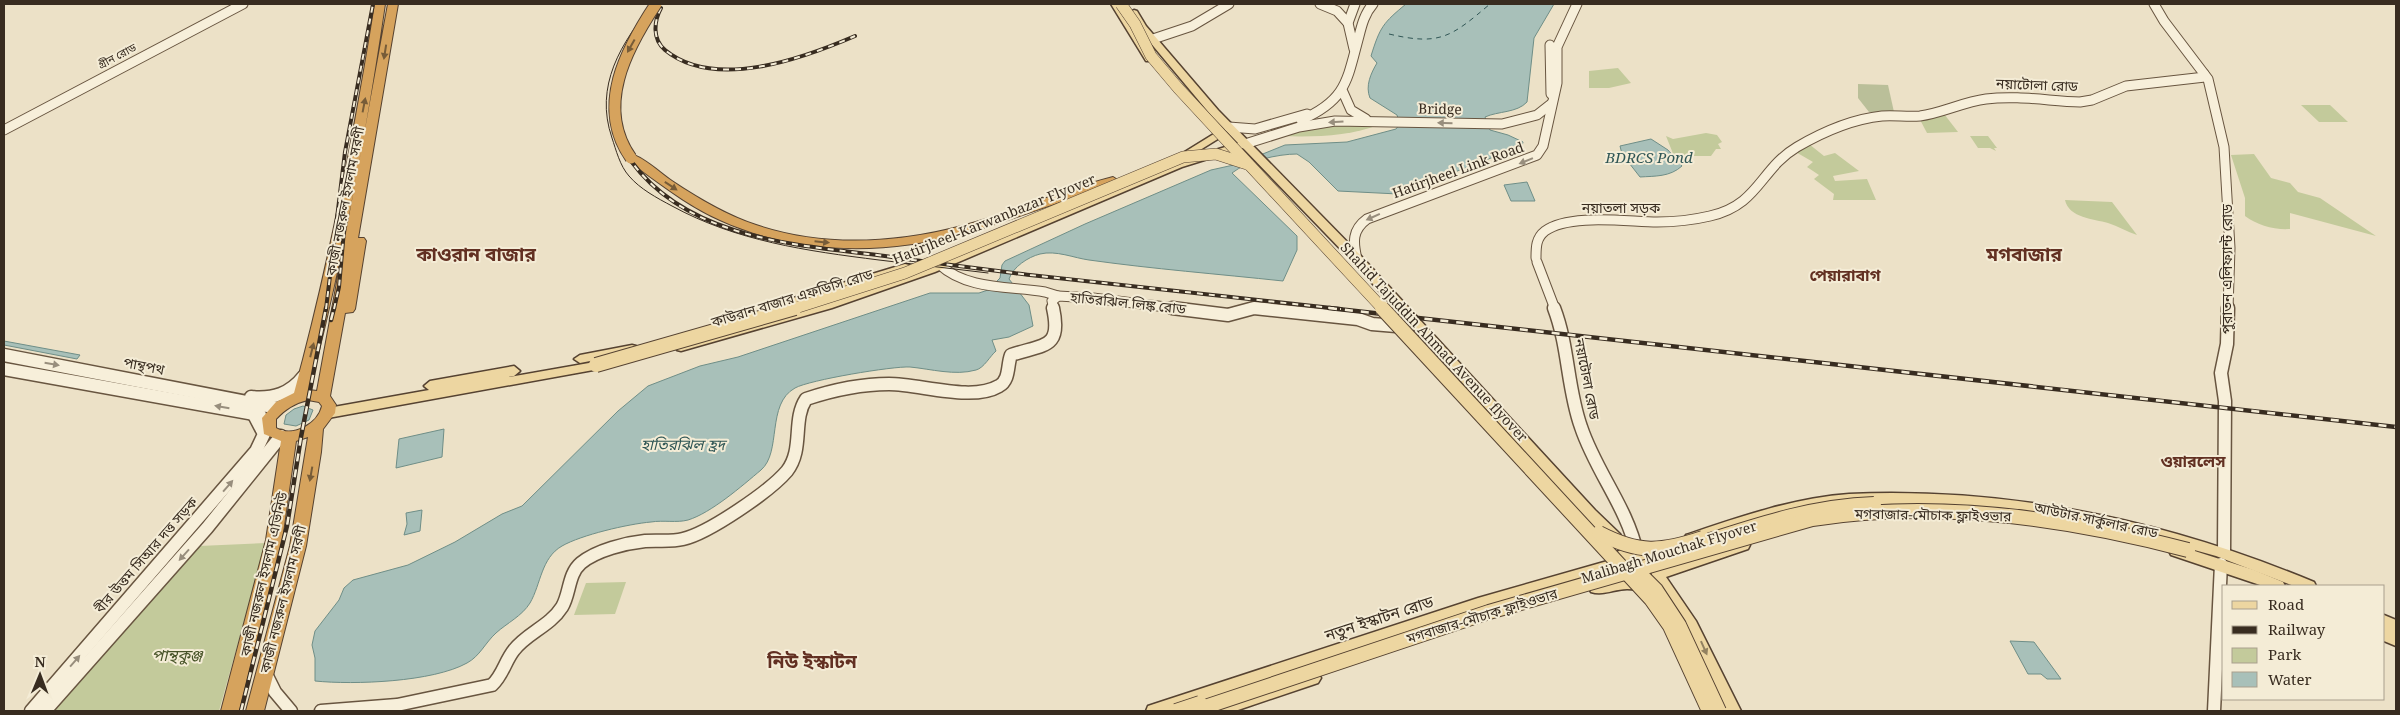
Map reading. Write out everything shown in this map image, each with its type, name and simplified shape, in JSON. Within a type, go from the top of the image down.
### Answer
[{"type":"highway","name":"কাজী নজরুল ইসলাম সরণী","points":[[300,397],[334,261],[368,83],[380,4]]},
{"type":"highway","points":[[327,404],[300,397],[273,413],[269,430],[285,436],[305,432],[316,433],[327,404],[354,278],[378,110],[375,108],[393,4]]},
{"type":"highway","points":[[656,4],[625,57],[614,89],[615,115],[621,138],[631,158],[692,200],[725,217],[792,238],[845,244],[897,243],[930,238],[962,230],[1113,181]]},
{"type":"highway","name":"কাজী নজরুল ইসলাম সরণী","points":[[255,711],[298,546],[316,433]]},
{"type":"highway","name":"কাজী নজরুল ইসলাম এভিনিউ","points":[[230,711],[250,640],[279,514],[285,436]]},
{"type":"main road","points":[[1116,4],[1146,56],[1217,135],[1228,150],[1250,164],[1335,264],[1397,328],[1574,523],[1604,553],[1606,566],[1609,566],[1631,584],[1648,602],[1668,633],[1702,711]]},
{"type":"main road","name":"Shahid Tajuddin Ahmad Avenue flyover","points":[[1121,4],[1135,24],[1151,56],[1206,119],[1250,164],[1646,592],[1670,626],[1709,711]]},
{"type":"main road","points":[[1127,4],[1154,50],[1206,110],[1357,259],[1609,533],[1638,553],[1654,561],[1660,575],[1694,628],[1733,711]]},
{"type":"main road","points":[[1143,30],[1242,141],[1250,164]]},
{"type":"main road","points":[[1192,156],[1217,135]]},
{"type":"main road","name":"কাউরান বাজার এফডিসি রোড","points":[[486,383],[626,350],[731,322],[915,264],[1113,181],[1192,156],[1228,150],[1242,141]]},
{"type":"main road","name":"Hatirjheel-Karwanbazar Flyover","points":[[596,365],[765,318],[905,273],[1183,157],[1228,150]]},
{"type":"main road","points":[[1192,156],[1222,157],[1266,169]]},
{"type":"main road","name":"কাউরান বাজার এফডিসি রোড","points":[[327,404],[618,363],[717,338],[810,310],[940,265],[1192,156]]},
{"type":"main road","name":"Shahid Tajuddin Ahmad Avenue flyover","points":[[1266,169],[1599,533],[1651,585],[1679,624],[1719,711]]},
{"type":"main road","points":[[1397,328],[1417,325]]},
{"type":"main road","points":[[316,433],[339,415],[486,383],[618,363]]},
{"type":"main road","points":[[1484,425],[1501,417]]},
{"type":"main road","name":"আউটার সার্কুলার রোড","points":[[1638,553],[1786,509],[1838,500],[1950,501],[2016,505],[2124,523],[2176,538],[2222,558],[2306,585]]},
{"type":"main road","points":[[1917,500],[1925,517]]},
{"type":"main road","points":[[1950,501],[1957,518]]},
{"type":"main road","name":"Malibagh Mouchak Flyover","points":[[1176,711],[1490,604],[1645,560],[1823,506],[1853,504],[1996,508],[2064,517],[2157,536],[2176,538]]},
{"type":"main road","name":"মগবাজার-মৌচাক ফ্লাইওভার","points":[[1193,711],[1521,602],[1828,516],[1903,511],[2015,516],[2102,529],[2188,550],[2248,569],[2288,585]]},
{"type":"main road","points":[[1599,533],[1618,544],[1633,549],[1661,550],[1765,517],[1792,514]]},
{"type":"main road","points":[[1215,711],[1502,613],[1605,585],[1653,585],[1660,575],[1791,530],[1833,520],[1878,516],[2029,522],[2107,534],[2222,558],[2276,585]]},
{"type":"main road","name":"নতুন ইস্কাটন রোড","points":[[1154,711],[1388,633],[1609,566],[1624,554],[1638,553]]},
{"type":"main road","points":[[1668,633],[1694,628]]},
{"type":"main road","points":[[1388,633],[1395,649]]},
{"type":"street","name":"গ্রীন রোড","points":[[4,125],[235,4]]},
{"type":"street","name":"গ্রীন রোড","points":[[4,130],[243,4]]},
{"type":"street","points":[[1153,39],[1192,26],[1229,4]]},
{"type":"street","points":[[1320,4],[1330,6],[1348,4]]},
{"type":"street","points":[[1354,49],[1348,23],[1355,4]]},
{"type":"street","points":[[1242,141],[1309,118],[1328,106],[1343,92],[1352,70],[1354,49],[1365,14],[1373,4]]},
{"type":"street","points":[[1552,101],[1548,78],[1550,46],[1556,28],[1570,4]]},
{"type":"street","name":"Hatirjheel Link Road","points":[[1357,259],[1353,237],[1356,229],[1367,219],[1508,168],[1537,155],[1543,146],[1557,83],[1557,47],[1577,4]]},
{"type":"street","name":"পুরাতন এলিফ্যান্ট রোড","points":[[2154,4],[2164,21],[2208,79],[2224,147],[2230,248],[2227,344],[2221,373],[2225,401],[2222,558],[2214,711]]},
{"type":"street","points":[[1330,6],[1348,23]]},
{"type":"street","name":"নয়াটোলা রোড","points":[[1783,156],[1835,130],[1880,116],[1921,115],[1991,98],[2080,102],[2092,100],[2097,96],[2126,86],[2205,77],[2204,74]]},
{"type":"street","points":[[1343,92],[1351,110],[1359,116],[1372,121]]},
{"type":"street","name":"Hatirjheel Link Road","points":[[1494,124],[1527,119],[1543,112],[1552,101]]},
{"type":"street","points":[[1229,127],[1255,129],[1328,106]]},
{"type":"street","points":[[1242,141],[1306,125],[1335,121],[1372,121]]},
{"type":"street","name":"Bridge","points":[[1372,121],[1494,124]]},
{"type":"street","name":"নয়াতলা সড়ক","points":[[1536,257],[1539,237],[1557,224],[1588,220],[1673,222],[1720,214],[1740,205],[1753,194],[1783,156]]},
{"type":"street","name":"নয়াটোলা রোড","points":[[1536,257],[1563,334],[1580,428],[1621,503],[1638,553]]},
{"type":"street","points":[[940,265],[957,278],[986,284],[1020,287],[1058,296]]},
{"type":"street","name":"হাতিরঝিল লিঙ্ক রোড","points":[[321,711],[397,705],[492,685],[500,678],[515,650],[548,624],[560,610],[580,564],[596,555],[640,542],[693,536],[714,524],[784,474],[794,458],[799,440],[801,407],[806,399],[869,385],[889,384],[972,391],[999,386],[1008,375],[1011,355],[1048,342],[1056,335],[1052,301],[1058,296],[1093,298],[1228,315],[1254,308],[1358,319],[1372,324],[1397,328]]},
{"type":"street","name":"পান্থপথ","points":[[4,356],[89,371],[273,413]]},
{"type":"street","name":"পান্থপথ","points":[[4,369],[253,414],[273,413]]},
{"type":"street","points":[[89,371],[101,369],[262,397],[271,397],[289,391],[300,383],[306,373]]},
{"type":"street","name":"বীর উত্তম সিআর দত্ত সড়ক","points":[[31,711],[256,451],[263,438],[263,430],[253,414]]},
{"type":"street","name":"বীর উত্তম সিআর দত্ত সড়ক","points":[[45,711],[207,528],[285,436]]},
{"type":"street","points":[[209,507],[224,508]]},
{"type":"street","points":[[193,526],[207,528]]},
{"type":"street","points":[[265,672],[274,692],[290,711]]},
{"type":"green space","points":[[1618,68],[1631,83],[1609,88],[1589,88],[1589,71]]},
{"type":"green space","points":[[1858,84],[1888,85],[1894,112],[1869,112],[1858,98]]},
{"type":"green space","points":[[2301,105],[2330,105],[2348,122],[2319,122]]},
{"type":"green space","points":[[1941,110],[1958,132],[1927,133],[1917,114]]},
{"type":"green space","points":[[1381,124],[1343,134],[1279,136],[1319,126]]},
{"type":"green space","points":[[1706,133],[1717,135],[1722,142],[1718,144],[1721,149],[1716,149],[1711,156],[1674,156],[1666,136],[1673,139]]},
{"type":"green space","points":[[1970,136],[1988,136],[1997,148],[1994,148],[1996,151],[1990,148],[1978,148]]},
{"type":"green space","points":[[1809,144],[1824,156],[1835,153],[1859,171],[1833,176],[1835,181],[1867,179],[1876,200],[1833,200],[1834,194],[1814,179],[1819,175],[1807,167],[1813,162],[1794,151]]},
{"type":"green space","points":[[2254,154],[2271,178],[2290,183],[2298,192],[2320,198],[2376,236],[2290,213],[2290,229],[2272,228],[2245,216],[2245,198],[2231,155]]},
{"type":"green space","points":[[2065,200],[2112,202],[2137,235],[2112,224],[2083,217],[2071,211]]},
{"type":"green space","name":"পান্থকুঞ্জ","points":[[266,543],[219,711],[52,711],[199,546]]},
{"type":"green space","points":[[626,582],[615,614],[574,615],[586,583]]},
{"type":"water","name":"হাতিরঝিল হ্রদ","points":[[1406,4],[1554,4],[1534,38],[1527,102],[1513,110],[1485,117],[1490,130],[1523,142],[1522,146],[1398,194],[1338,191],[1309,162],[1297,154],[1263,159],[1238,169],[1232,173],[1297,236],[1297,250],[1283,281],[1161,269],[1089,260],[1052,253],[1031,257],[1017,267],[1009,279],[1029,305],[1033,326],[1009,337],[992,340],[996,351],[979,369],[968,372],[943,372],[901,367],[851,374],[795,388],[786,395],[780,405],[771,452],[767,462],[761,470],[736,491],[716,505],[688,520],[641,523],[592,534],[562,546],[555,551],[546,564],[534,596],[527,608],[496,633],[475,657],[467,663],[434,674],[393,681],[350,683],[315,681],[315,658],[312,645],[315,631],[339,600],[344,588],[353,580],[408,565],[455,542],[502,514],[522,506],[618,411],[648,386],[700,366],[738,357],[930,293],[979,293],[988,290],[1000,278],[1002,265],[1005,261],[1085,224],[1211,170],[1238,164],[1285,145],[1347,142],[1396,129],[1400,124],[1397,115],[1370,98],[1368,84],[1377,63],[1371,56],[1377,38],[1387,21]]},
{"type":"water","name":"BDRCS Pond","points":[[1651,139],[1668,150],[1682,166],[1667,174],[1640,177],[1622,154],[1620,146]]},
{"type":"water","points":[[1527,182],[1535,201],[1511,201],[1504,185]]},
{"type":"water","points":[[4,341],[80,355],[77,359],[4,345]]},
{"type":"water","points":[[303,406],[313,410],[309,420],[296,426],[284,424],[286,415],[294,409]]},
{"type":"water","points":[[444,429],[442,457],[396,468],[399,439]]},
{"type":"water","points":[[422,510],[420,531],[404,535],[407,524],[406,513]]},
{"type":"water","points":[[2010,641],[2034,642],[2061,679],[2047,679],[2041,674],[2028,674]]},
{"type":"ferry route","points":[[1389,34],[1421,39],[1444,36],[1465,24],[1490,4]]},
{"type":"tram line","points":[[653,4],[621,50],[614,66],[606,101],[607,119],[612,138],[623,168],[633,181],[649,193],[696,218],[721,228],[772,243],[852,257],[988,273]]},
{"type":"railway","points":[[326,309],[345,152],[373,4]]},
{"type":"railway","points":[[659,4],[645,22],[622,59],[611,98],[612,119],[619,140],[631,161],[655,187],[682,207],[713,222],[746,234],[816,247],[1030,275],[1341,309]]},
{"type":"railway","points":[[661,8],[656,24],[656,35],[661,46],[685,62],[709,68],[760,67],[811,53],[855,36]]},
{"type":"railway","points":[[334,309],[339,287],[345,219]]},
{"type":"railway","points":[[241,711],[287,526],[301,437],[326,308]]},
{"type":"railway","points":[[331,320],[334,308]]},
{"type":"railway","points":[[1329,308],[2396,427]]},
{"type":"district","name":"কাওরান বাজার","points":[[476,254]]},
{"type":"district","name":"মগবাজার","points":[[2024,254]]},
{"type":"district","name":"পেয়ারাবাগ","points":[[1845,275]]},
{"type":"district","name":"ওয়ারলেস","points":[[2193,461]]},
{"type":"district","name":"নিউ ইস্কাটন","points":[[812,661]]}]
